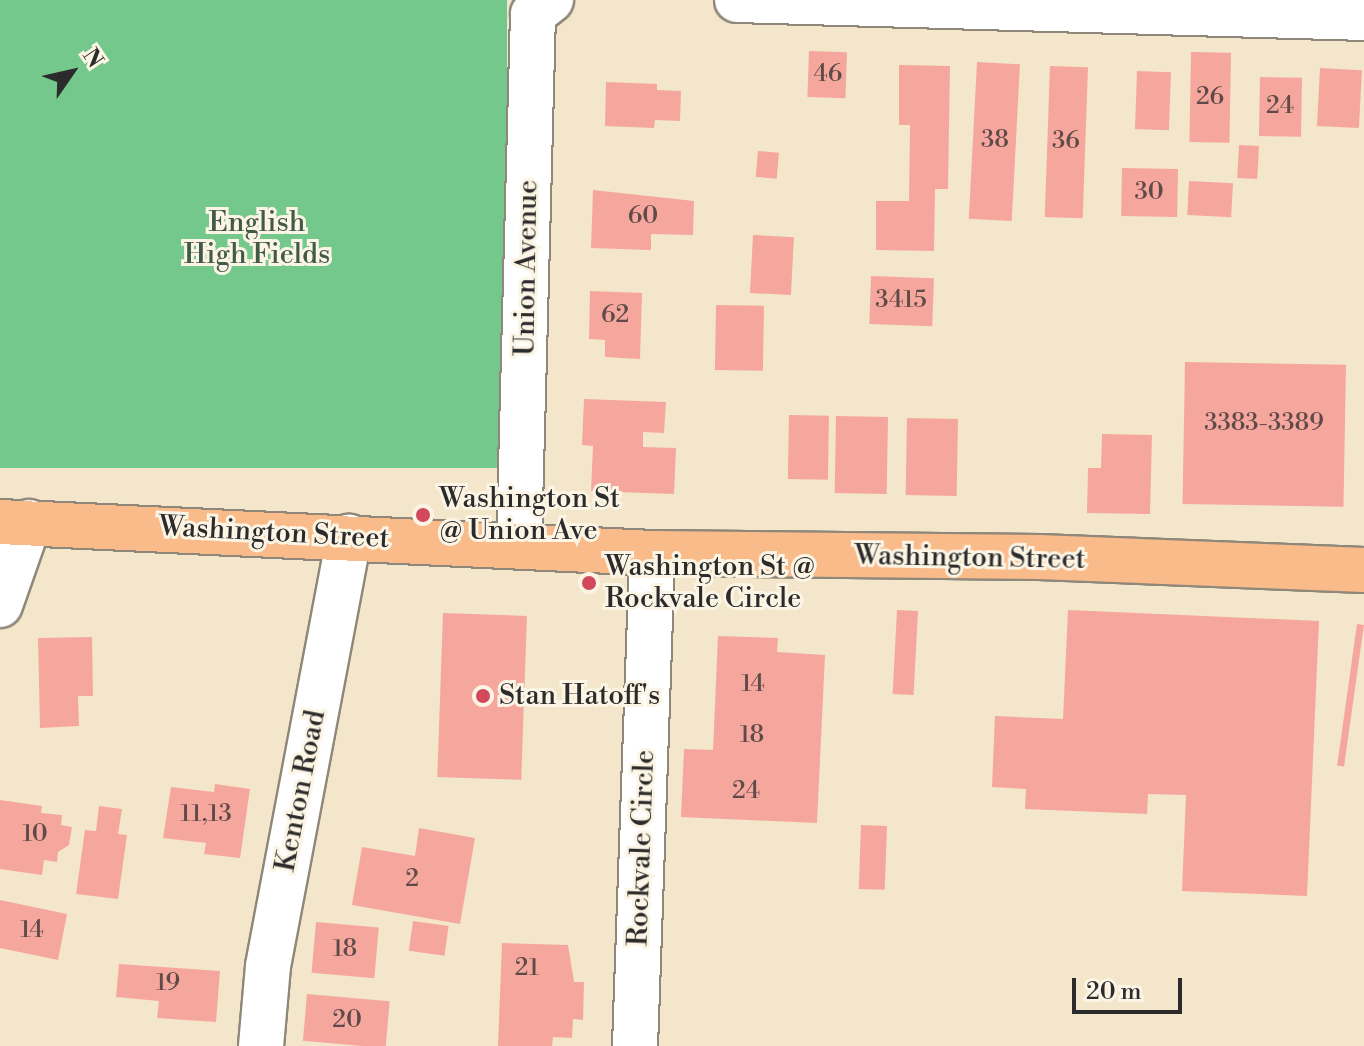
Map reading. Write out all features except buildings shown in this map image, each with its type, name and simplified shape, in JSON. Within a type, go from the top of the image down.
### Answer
[{"type":"main road","name":"Washington Street","points":[[15,522],[519,544],[652,553],[1039,557],[1364,570]]},
{"type":"street","name":"Union Avenue","points":[[519,544],[533,14],[551,0]]},
{"type":"street","points":[[737,0],[1364,18]]},
{"type":"street","points":[[0,605],[15,522]]},
{"type":"street","name":"Kenton Road","points":[[261,1046],[268,966],[349,537]]},
{"type":"street","name":"Rockvale Circle","points":[[635,1046],[652,553]]},
{"type":"green space","name":"English High Fields","points":[[0,0],[507,0],[507,468],[0,468]]},
{"type":"place","name":"Washington St @ Union Ave","points":[[423,515]]},
{"type":"place","name":"Washington St @ Rockvale Circle","points":[[589,583]]},
{"type":"place","name":"Stan Hatoff's","points":[[483,696]]}]
